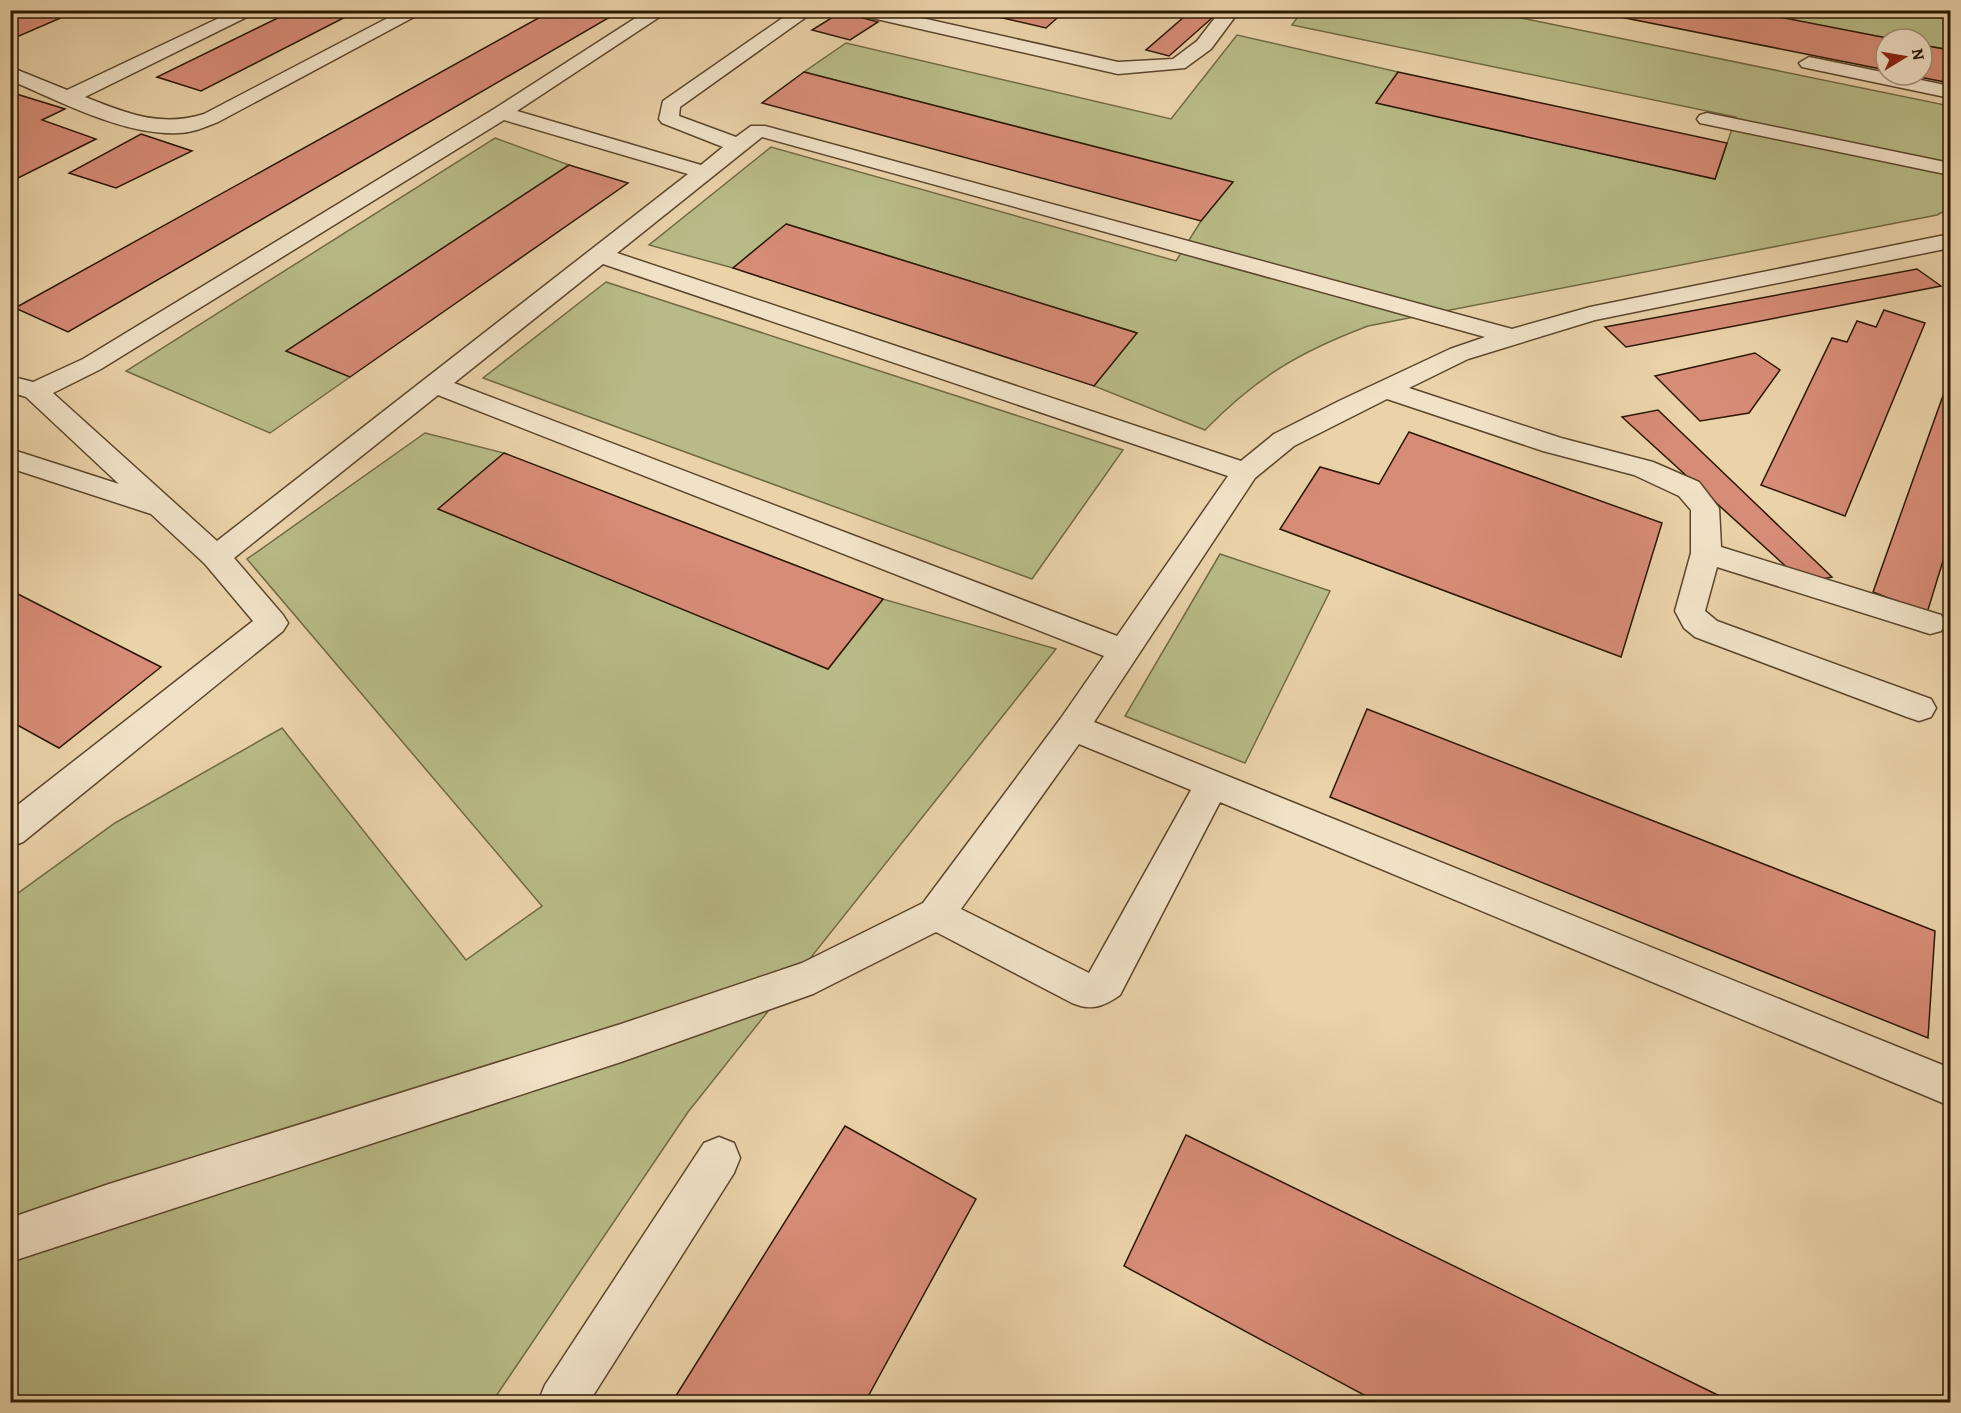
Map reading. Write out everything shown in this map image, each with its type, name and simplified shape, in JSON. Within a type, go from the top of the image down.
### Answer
[{"type":"street","points":[[69,97],[252,10]]},
{"type":"street","points":[[10,74],[144,123],[178,127],[211,118],[418,10]]},
{"type":"street","points":[[23,387],[92,364],[501,113],[662,10]]},
{"type":"street","points":[[740,146],[669,119],[669,105],[807,10]]},
{"type":"street","points":[[859,10],[1118,68],[1178,64],[1203,45],[1231,10]]},
{"type":"street","points":[[1809,63],[1950,92]]},
{"type":"street","points":[[501,113],[706,173]]},
{"type":"street","points":[[1707,119],[1950,169]]},
{"type":"street","points":[[216,557],[759,130],[1512,337]]},
{"type":"street","points":[[10,1240],[109,1206],[621,1043],[813,977],[936,914],[1073,727],[1245,472],[1284,440],[1460,354],[1512,337],[1590,314],[1950,241]]},
{"type":"street","points":[[602,255],[1245,472]]},
{"type":"street","points":[[436,385],[1123,651]]},
{"type":"street","points":[[15,823],[272,623],[216,557],[23,387]]},
{"type":"street","points":[[1388,390],[1553,445],[1643,468],[1689,489],[1705,507],[1706,553],[1690,611],[1695,620],[1706,629],[1919,708]]},
{"type":"street","points":[[10,458],[162,508]]},
{"type":"street","points":[[1706,553],[1930,623]]},
{"type":"street","points":[[1073,727],[1950,1087]]},
{"type":"street","points":[[936,914],[1086,991],[1096,990],[1106,983],[1212,784]]},
{"type":"street","points":[[562,1402],[719,1158]]},
{"type":"green space","points":[[1302,11],[1487,11],[1950,106],[1950,208],[1937,215],[1368,326],[1300,356],[1280,368],[1243,395],[1205,430],[1094,386],[1137,333],[787,224],[733,268],[649,245],[771,147],[1176,261],[1201,221],[1232,183],[804,72],[846,43],[1171,119],[1237,35],[1398,72],[1377,103],[1715,179],[1736,117],[1292,25]]},
{"type":"green space","points":[[1744,11],[1950,11],[1950,50],[1934,47],[1934,27],[1874,27],[1874,36]]},
{"type":"green space","points":[[495,138],[569,165],[287,351],[350,377],[270,433],[126,371]]},
{"type":"green space","points":[[606,282],[1123,450],[1032,579],[483,378]]},
{"type":"green space","points":[[425,433],[504,453],[438,509],[828,669],[883,599],[1056,649],[688,1112],[492,1402],[11,1402],[10,899],[115,823],[282,728],[466,960],[542,906],[247,559]]},
{"type":"green space","points":[[1220,554],[1330,591],[1245,763],[1125,716]]},
{"type":"building","points":[[10,10],[79,10],[19,36],[10,33]]},
{"type":"building","points":[[294,10],[359,10],[201,91],[157,77]]},
{"type":"building","points":[[553,10],[622,10],[68,332],[15,308]]},
{"type":"building","points":[[983,10],[1066,10],[1046,28],[981,13]]},
{"type":"building","points":[[1192,10],[1221,10],[1169,56],[1146,50]]},
{"type":"building","points":[[1585,10],[1744,10],[1874,35],[1874,68]]},
{"type":"building","points":[[841,12],[878,22],[850,40],[812,30]]},
{"type":"building","points":[[1934,47],[1950,50],[1950,83],[1934,80]]},
{"type":"building","points":[[804,72],[1233,182],[1201,221],[762,103]]},
{"type":"building","points":[[1398,72],[1727,143],[1715,179],[1376,103]]},
{"type":"building","points":[[10,92],[65,109],[42,120],[96,139],[10,182]]},
{"type":"building","points":[[141,134],[192,151],[116,188],[69,173]]},
{"type":"building","points":[[569,165],[628,183],[350,377],[286,351]]},
{"type":"building","points":[[786,224],[1137,333],[1094,386],[733,268]]},
{"type":"building","points":[[1917,269],[1941,286],[1626,347],[1605,327]]},
{"type":"building","points":[[1884,310],[1925,323],[1845,516],[1761,485],[1832,338],[1847,342],[1857,321],[1876,327]]},
{"type":"building","points":[[1755,353],[1780,370],[1749,413],[1700,421],[1655,376]]},
{"type":"building","points":[[1950,376],[1950,538],[1927,613],[1873,592]]},
{"type":"building","points":[[1658,410],[1832,577],[1804,583],[1622,417]]},
{"type":"building","points":[[1409,432],[1662,523],[1621,657],[1280,529],[1320,467],[1379,484]]},
{"type":"building","points":[[504,453],[883,599],[828,669],[438,509]]},
{"type":"building","points":[[10,590],[161,667],[59,748],[10,721]]},
{"type":"building","points":[[1367,709],[1935,931],[1928,1038],[1330,797]]},
{"type":"building","points":[[845,1126],[976,1199],[865,1402],[672,1402]]},
{"type":"building","points":[[1186,1135],[1732,1402],[1377,1402],[1124,1266]]}]
